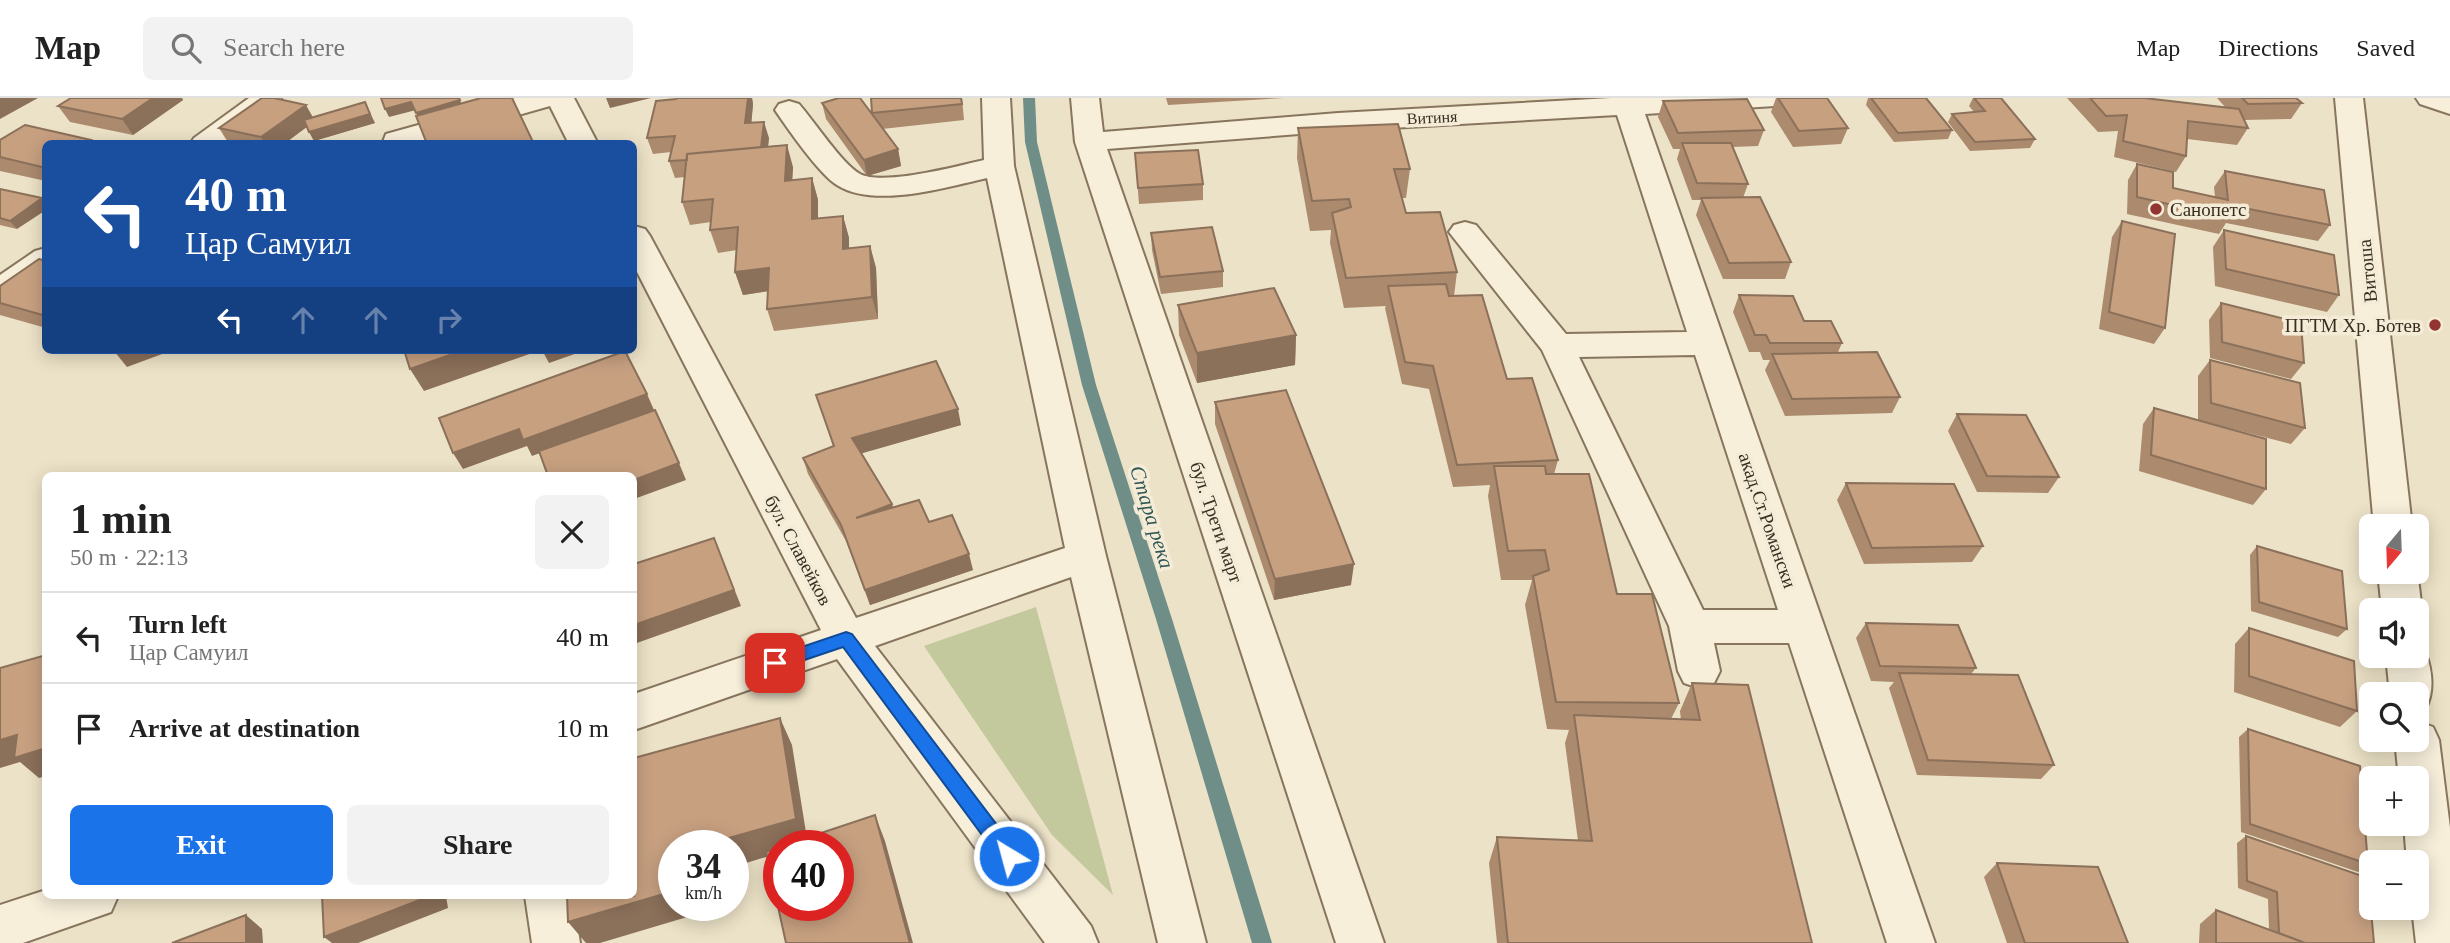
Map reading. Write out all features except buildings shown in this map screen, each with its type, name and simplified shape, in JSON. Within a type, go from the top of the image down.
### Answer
[{"type":"street","points":[[209,140],[267,98]]},
{"type":"street","points":[[396,140],[547,98]]},
{"type":"street","points":[[560,98],[582,140]]},
{"type":"street","points":[[996,98],[999,166],[1086,556],[1182,943]]},
{"type":"street","name":"бул. Трети март","points":[[1086,98],[1090,142],[1360,943]]},
{"type":"street","name":"Витиня","points":[[1090,142],[1338,110],[1775,98]]},
{"type":"street","name":"Витоша","points":[[2349,98],[2392,514]]},
{"type":"street","points":[[2430,98],[2450,105]]},
{"type":"street","name":"акад.Ст.Романски","points":[[1627,102],[1911,943]]},
{"type":"street","points":[[789,110],[848,179],[865,185],[885,187],[999,166]]},
{"type":"street","points":[[1465,232],[1557,346],[1690,626],[1699,671]]},
{"type":"street","name":"бул. Славейков","points":[[637,242],[846,639],[1074,943]]},
{"type":"street","points":[[0,291],[42,261]]},
{"type":"street","points":[[1557,346],[1709,343]]},
{"type":"street","points":[[637,711],[1086,556]]},
{"type":"street","points":[[1690,626],[1804,626]]},
{"type":"street","points":[[2418,752],[2440,943]]},
{"type":"street","points":[[0,928],[85,899]]},
{"type":"street","points":[[549,899],[556,943]]},
{"type":"green space","points":[[1036,607],[1113,895],[1052,835],[924,646]]},
{"type":"waterway","name":"Стара река","points":[[1029,98],[1031,142],[1089,385],[1164,619],[1262,943]]},
{"type":"place","name":"Санопетс","points":[[2156,209]]},
{"type":"place","name":"ПГТМ Хр. Ботев","points":[[2435,325]]},
{"type":"route","points":[[775,663],[846,639],[1009,856]]}]
